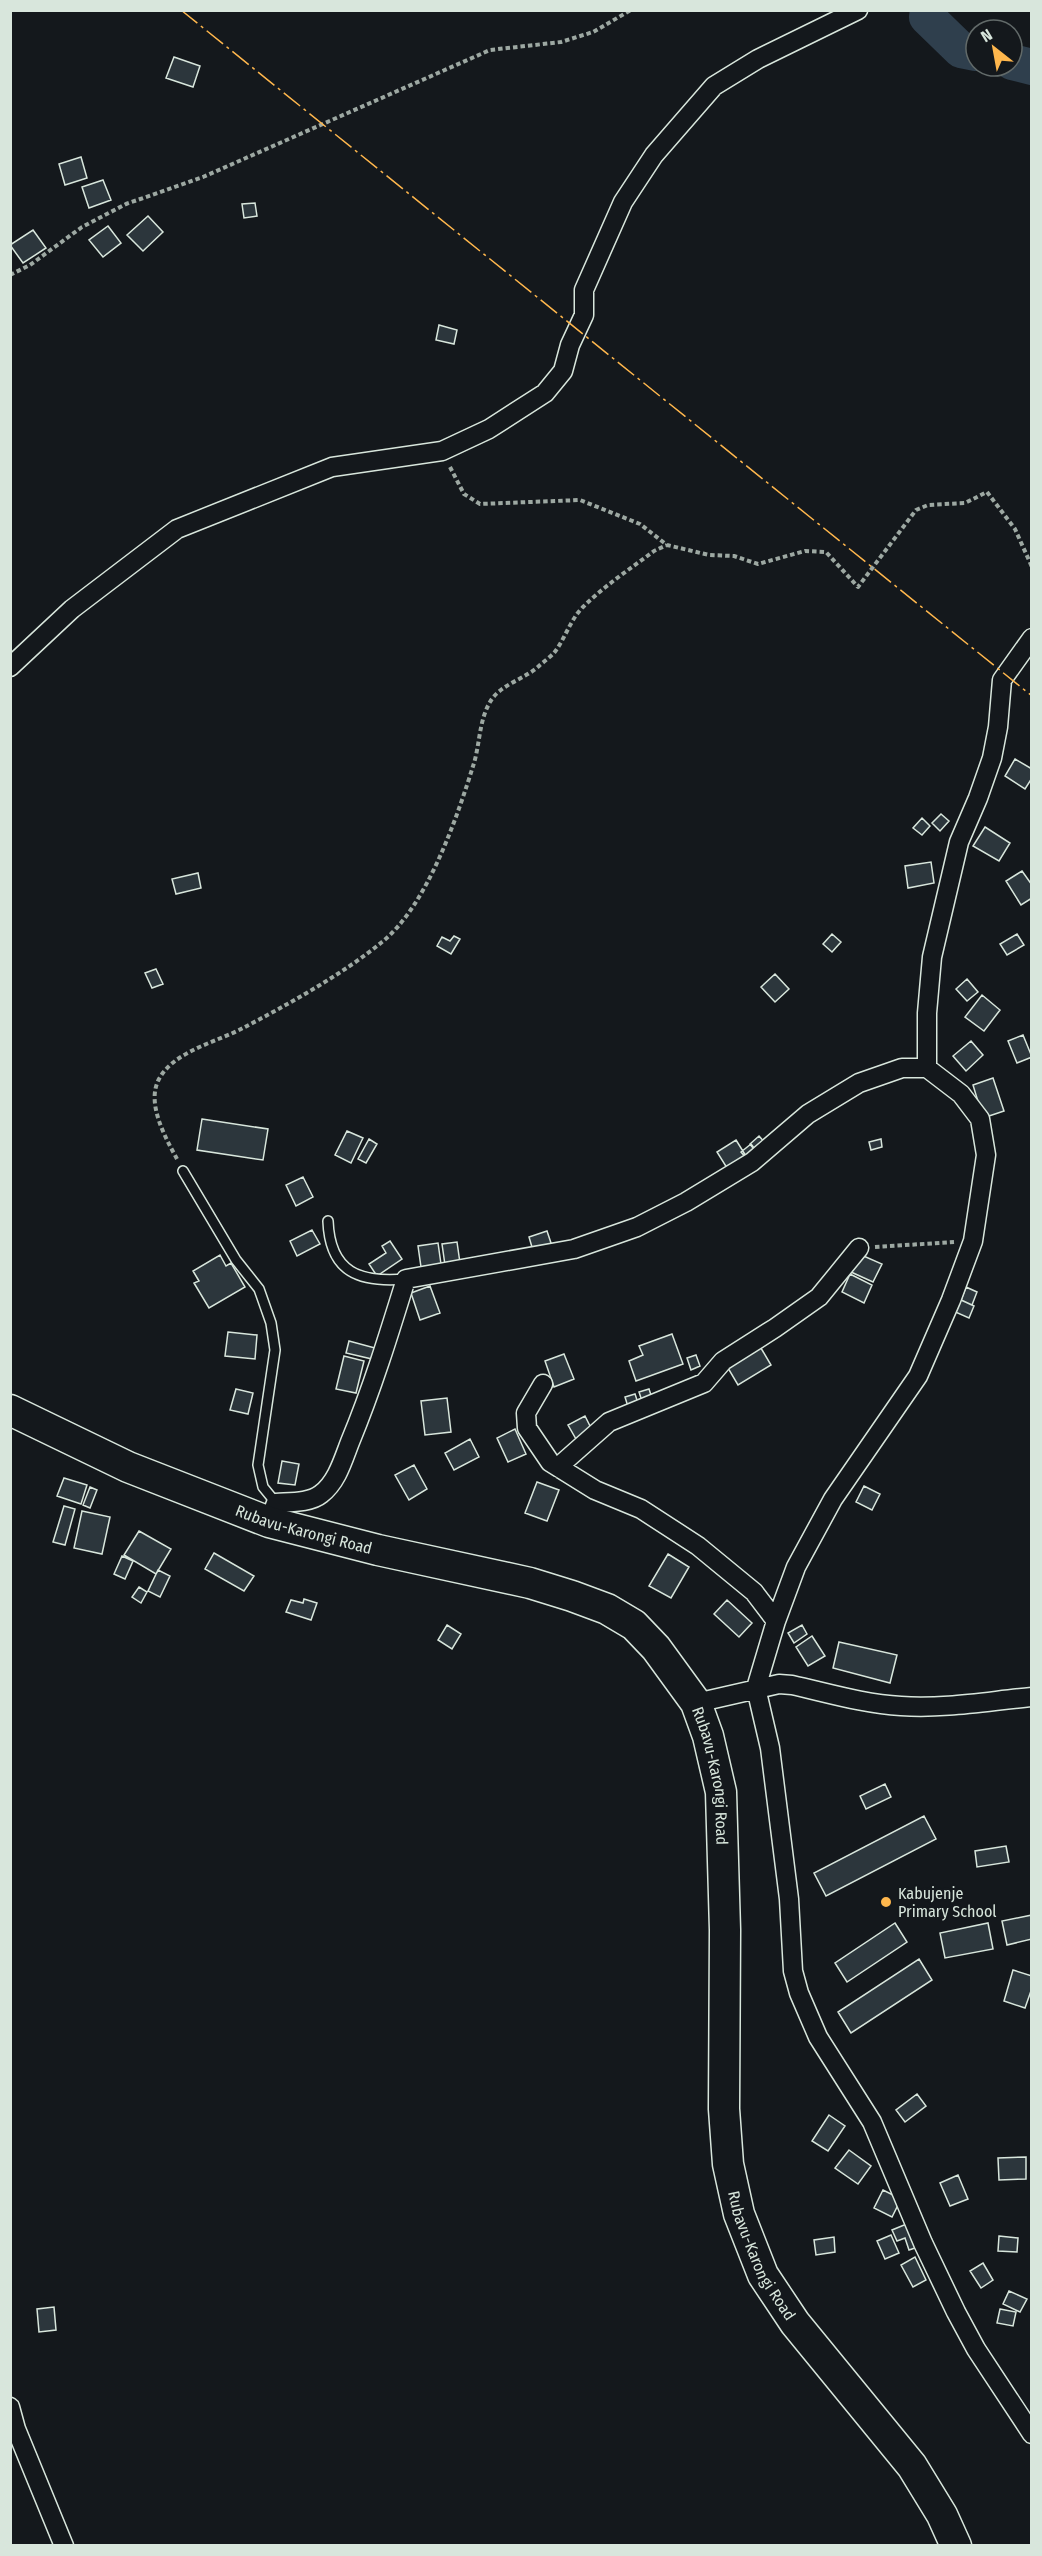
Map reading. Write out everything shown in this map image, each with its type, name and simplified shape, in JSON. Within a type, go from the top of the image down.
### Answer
[{"type":"highway","name":"Rubavu-Karongi Road","points":[[10,1410],[128,1467],[273,1512],[378,1550],[530,1582],[607,1609],[634,1625],[656,1648],[696,1703],[708,1736],[721,1792],[725,1941],[724,2109],[728,2164],[739,2214],[763,2275],[795,2324],[912,2466],[942,2516],[956,2546]]},
{"type":"street","points":[[10,667],[72,609],[177,530],[332,467],[442,451],[489,429],[545,393],[563,371],[570,345],[584,315],[584,290],[623,202],[654,155],[714,86],[758,59],[858,10]]},
{"type":"street","points":[[927,1068],[927,1013],[932,957],[959,842],[992,758],[998,727],[1002,680],[1032,638]]},
{"type":"street","points":[[273,1512],[320,1495],[331,1484],[366,1403],[406,1279],[574,1249],[637,1227],[686,1202],[752,1162],[808,1114],[859,1083],[902,1068],[927,1068],[960,1094],[980,1119],[986,1155],[973,1241],[951,1300],[918,1376],[833,1499],[796,1567],[776,1621],[756,1688],[770,1748],[789,1899],[792,1971],[799,1993],[819,2037],[872,2122],[923,2242],[956,2312],[976,2349],[1032,2434]]},
{"type":"street","points":[[558,1467],[609,1422],[704,1383],[723,1361],[819,1297],[859,1248]]},
{"type":"street","points":[[543,1384],[526,1413],[527,1428],[550,1462],[595,1490],[641,1509],[698,1546],[754,1592],[776,1621]]},
{"type":"street","points":[[696,1703],[778,1684],[877,1704],[904,1706],[984,1703],[1032,1697]]},
{"type":"street","points":[[10,2407],[16,2429],[64,2546]]},
{"type":"lane","points":[[183,1171],[236,1260],[259,1289],[271,1323],[274,1350],[258,1465],[263,1487],[273,1512]]},
{"type":"lane","points":[[328,1221],[331,1248],[336,1258],[348,1270],[360,1277],[379,1281],[406,1279]]},
{"type":"path","points":[[10,275],[30,265],[82,227],[126,204],[203,177],[482,53],[490,50],[561,42],[592,32],[631,10]]},
{"type":"path","points":[[442,451],[464,494],[480,504],[580,500],[640,524],[667,544],[709,555],[734,556],[758,564],[805,551],[826,552],[858,587],[916,510],[928,505],[965,503],[987,492],[1015,530],[1032,567]]},
{"type":"path","points":[[183,1171],[157,1114],[154,1094],[159,1078],[174,1062],[243,1028],[329,978],[382,942],[403,921],[420,898],[446,838],[474,762],[484,715],[491,700],[506,687],[536,669],[554,652],[567,627],[582,608],[654,551],[667,544]]},
{"type":"path","points":[[859,1248],[973,1241]]},
{"type":"building","points":[[174,57],[200,66],[193,87],[166,78]]},
{"type":"building","points":[[81,157],[87,178],[65,185],[59,164]]},
{"type":"building","points":[[103,180],[111,200],[89,208],[82,187]]},
{"type":"building","points":[[255,203],[257,216],[244,218],[242,204]]},
{"type":"building","points":[[148,216],[163,232],[143,251],[127,235]]},
{"type":"building","points":[[108,226],[121,243],[103,257],[89,240]]},
{"type":"building","points":[[33,230],[46,248],[23,263],[10,245]]},
{"type":"building","points":[[439,325],[457,330],[454,344],[436,340]]},
{"type":"building","points":[[1015,759],[1032,769],[1032,778],[1025,789],[1005,776]]},
{"type":"building","points":[[941,814],[949,821],[940,831],[932,823]]},
{"type":"building","points":[[922,818],[930,826],[922,835],[913,828]]},
{"type":"building","points":[[985,827],[1010,843],[999,861],[973,846]]},
{"type":"building","points":[[931,862],[934,883],[908,888],[905,866]]},
{"type":"building","points":[[1022,871],[1032,885],[1032,898],[1021,905],[1006,881]]},
{"type":"building","points":[[198,873],[201,888],[176,894],[172,879]]},
{"type":"building","points":[[832,934],[841,942],[832,952],[823,944]]},
{"type":"building","points":[[1017,934],[1024,945],[1007,955],[1000,944]]},
{"type":"building","points":[[454,936],[460,939],[451,954],[437,946],[442,937],[450,941]]},
{"type":"building","points":[[156,969],[163,984],[152,988],[145,973]]},
{"type":"building","points":[[775,974],[789,989],[775,1002],[761,987]]},
{"type":"building","points":[[967,979],[978,992],[967,1001],[956,989]]},
{"type":"building","points":[[982,995],[1000,1010],[984,1031],[965,1017]]},
{"type":"building","points":[[1023,1035],[1032,1057],[1017,1063],[1008,1041]]},
{"type":"building","points":[[971,1041],[983,1055],[966,1071],[953,1056]]},
{"type":"building","points":[[993,1078],[1004,1111],[983,1118],[973,1085]]},
{"type":"building","points":[[202,1119],[268,1129],[263,1160],[197,1150]]},
{"type":"building","points":[[347,1131],[363,1138],[351,1163],[335,1155]]},
{"type":"building","points":[[759,1136],[766,1144],[756,1152],[750,1144]]},
{"type":"building","points":[[369,1139],[377,1144],[366,1163],[358,1159]]},
{"type":"building","points":[[881,1139],[882,1147],[871,1150],[869,1142]]},
{"type":"building","points":[[736,1140],[746,1156],[727,1168],[717,1152]]},
{"type":"building","points":[[751,1144],[757,1152],[748,1160],[741,1152]]},
{"type":"building","points":[[303,1177],[313,1197],[296,1206],[286,1185]]},
{"type":"building","points":[[312,1230],[320,1244],[297,1256],[290,1241]]},
{"type":"building","points":[[547,1231],[553,1249],[534,1254],[529,1237]]},
{"type":"building","points":[[390,1241],[402,1259],[377,1276],[369,1264],[386,1253],[382,1246]]},
{"type":"building","points":[[457,1242],[460,1263],[445,1265],[442,1244]]},
{"type":"building","points":[[438,1243],[441,1264],[421,1267],[418,1246]]},
{"type":"building","points":[[859,1254],[882,1264],[873,1282],[851,1272]]},
{"type":"building","points":[[220,1255],[226,1266],[231,1263],[245,1287],[209,1308],[194,1283],[199,1281],[193,1271]]},
{"type":"building","points":[[850,1274],[872,1285],[864,1303],[842,1292]]},
{"type":"building","points":[[430,1286],[440,1313],[420,1320],[411,1293]]},
{"type":"building","points":[[966,1287],[977,1292],[972,1305],[961,1300]]},
{"type":"building","points":[[959,1299],[974,1306],[969,1318],[953,1311]]},
{"type":"building","points":[[228,1332],[257,1335],[255,1359],[225,1356]]},
{"type":"building","points":[[672,1334],[683,1364],[636,1381],[629,1361],[643,1355],[639,1346]]},
{"type":"building","points":[[349,1341],[375,1348],[372,1359],[346,1353]]},
{"type":"building","points":[[758,1343],[771,1365],[738,1385],[725,1363]]},
{"type":"building","points":[[564,1354],[574,1379],[554,1387],[545,1361]]},
{"type":"building","points":[[696,1355],[700,1366],[691,1370],[687,1358]]},
{"type":"building","points":[[344,1356],[364,1361],[356,1393],[336,1389]]},
{"type":"building","points":[[236,1389],[253,1393],[248,1414],[230,1410]]},
{"type":"building","points":[[649,1389],[653,1401],[643,1404],[639,1392]]},
{"type":"building","points":[[635,1394],[639,1406],[629,1410],[625,1397]]},
{"type":"building","points":[[447,1398],[451,1432],[425,1435],[421,1401]]},
{"type":"building","points":[[585,1416],[592,1430],[576,1439],[568,1425]]},
{"type":"building","points":[[515,1429],[526,1454],[508,1462],[497,1438]]},
{"type":"building","points":[[470,1439],[479,1457],[454,1470],[445,1453]]},
{"type":"building","points":[[282,1461],[299,1464],[295,1485],[278,1483]]},
{"type":"building","points":[[414,1465],[427,1489],[409,1500],[395,1475]]},
{"type":"building","points":[[64,1478],[87,1485],[81,1504],[57,1496]]},
{"type":"building","points":[[537,1482],[559,1490],[547,1521],[525,1513]]},
{"type":"building","points":[[864,1486],[880,1494],[872,1510],[856,1502]]},
{"type":"building","points":[[90,1487],[97,1490],[90,1508],[83,1505]]},
{"type":"building","points":[[64,1506],[75,1509],[65,1545],[53,1542]]},
{"type":"building","points":[[82,1511],[110,1517],[102,1554],[74,1548]]},
{"type":"building","points":[[139,1531],[171,1549],[156,1574],[124,1555]]},
{"type":"building","points":[[214,1553],[254,1576],[244,1591],[205,1569]]},
{"type":"building","points":[[668,1554],[689,1567],[671,1598],[649,1586]]},
{"type":"building","points":[[122,1556],[133,1561],[125,1579],[114,1574]]},
{"type":"building","points":[[158,1570],[170,1576],[160,1597],[148,1591]]},
{"type":"building","points":[[139,1587],[147,1592],[141,1603],[132,1597]]},
{"type":"building","points":[[304,1599],[317,1603],[311,1620],[286,1612],[291,1600],[303,1603]]},
{"type":"building","points":[[727,1600],[752,1623],[739,1637],[714,1614]]},
{"type":"building","points":[[447,1625],[461,1634],[452,1649],[438,1640]]},
{"type":"building","points":[[802,1625],[807,1634],[794,1643],[788,1633]]},
{"type":"building","points":[[812,1636],[825,1656],[808,1666],[796,1647]]},
{"type":"building","points":[[839,1642],[897,1655],[890,1683],[833,1668]]},
{"type":"building","points":[[885,1784],[891,1797],[866,1809],[860,1796]]},
{"type":"building","points":[[924,1816],[936,1839],[826,1896],[814,1873]]},
{"type":"building","points":[[1006,1846],[1009,1862],[977,1867],[975,1851]]},
{"type":"building","points":[[1032,1915],[1032,1939],[1007,1945],[1002,1921]]},
{"type":"building","points":[[895,1923],[907,1942],[847,1982],[835,1963]]},
{"type":"building","points":[[988,1923],[993,1949],[945,1958],[940,1933]]},
{"type":"building","points":[[919,1959],[932,1980],[851,2033],[838,2012]]},
{"type":"building","points":[[1013,1970],[1032,1976],[1032,1988],[1025,2008],[1004,2001]]},
{"type":"building","points":[[917,2094],[926,2106],[905,2122],[896,2110]]},
{"type":"building","points":[[829,2115],[845,2126],[828,2151],[812,2141]]},
{"type":"building","points":[[849,2150],[871,2166],[858,2184],[835,2168]]},
{"type":"building","points":[[1026,2157],[1026,2179],[999,2180],[998,2158]]},
{"type":"building","points":[[958,2175],[968,2199],[950,2206],[940,2183]]},
{"type":"building","points":[[883,2190],[901,2199],[892,2217],[874,2208]]},
{"type":"building","points":[[909,2223],[918,2247],[909,2250],[905,2238],[897,2241],[892,2230]]},
{"type":"building","points":[[891,2235],[899,2253],[885,2259],[877,2241]]},
{"type":"building","points":[[999,2236],[1018,2238],[1017,2252],[998,2251]]},
{"type":"building","points":[[834,2237],[835,2252],[816,2255],[814,2240]]},
{"type":"building","points":[[915,2257],[926,2280],[913,2287],[901,2265]]},
{"type":"building","points":[[983,2263],[993,2280],[981,2288],[970,2271]]},
{"type":"building","points":[[1009,2291],[1027,2299],[1020,2312],[1003,2304]]},
{"type":"building","points":[[54,2307],[56,2330],[39,2332],[37,2309]]},
{"type":"building","points":[[1000,2309],[1016,2312],[1013,2326],[997,2323]]},
{"type":"waterway","points":[[928,10],[927,17],[964,51]]},
{"type":"waterway","points":[[1024,65],[1032,67]]},
{"type":"power","points":[[181,10],[1032,696]]},
{"type":"place","name":"Kabujenje Primary School","points":[[886,1902]]}]
